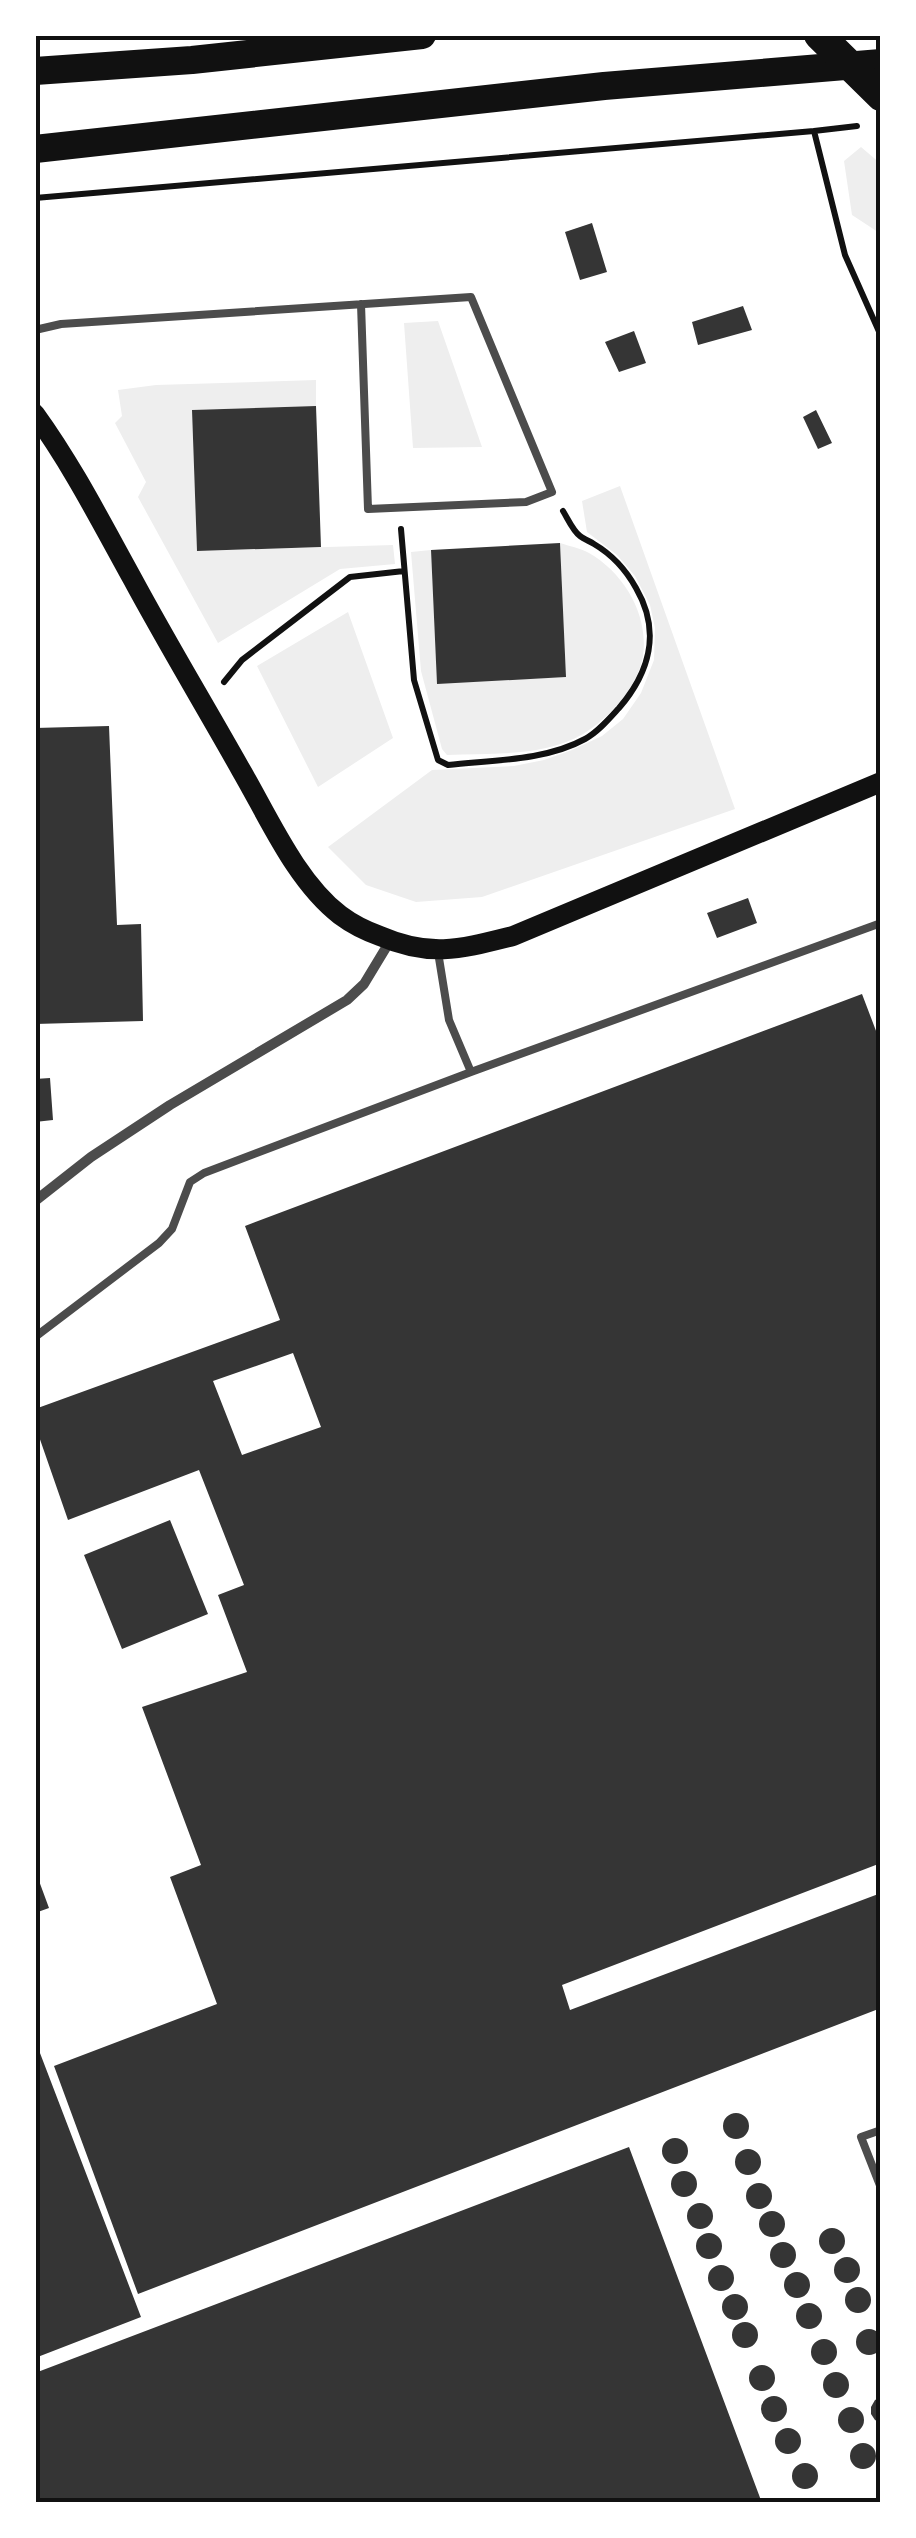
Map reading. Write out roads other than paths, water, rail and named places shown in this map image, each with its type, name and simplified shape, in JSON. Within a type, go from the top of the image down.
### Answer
[{"type":"highway","points":[[35,71],[192,60],[422,35]]},
{"type":"highway","points":[[819,35],[881,96]]},
{"type":"highway","points":[[35,149],[604,86],[881,63]]},
{"type":"main road","points":[[35,414],[60,448],[280,839],[312,889],[363,930],[416,949],[438,951],[513,936],[881,782]]},
{"type":"street","points":[[35,1201],[91,1157],[154,1116],[347,1000],[364,984],[390,941]]},
{"type":"lane","points":[[35,330],[61,324],[361,304],[471,297],[552,492],[526,502],[368,509],[361,304]]},
{"type":"lane","points":[[35,1337],[159,1243],[172,1229],[190,1182],[204,1173],[881,923]]},
{"type":"lane","points":[[438,951],[449,1020],[471,1072]]},
{"type":"lane","points":[[881,2130],[861,2138],[881,2188]]}]
